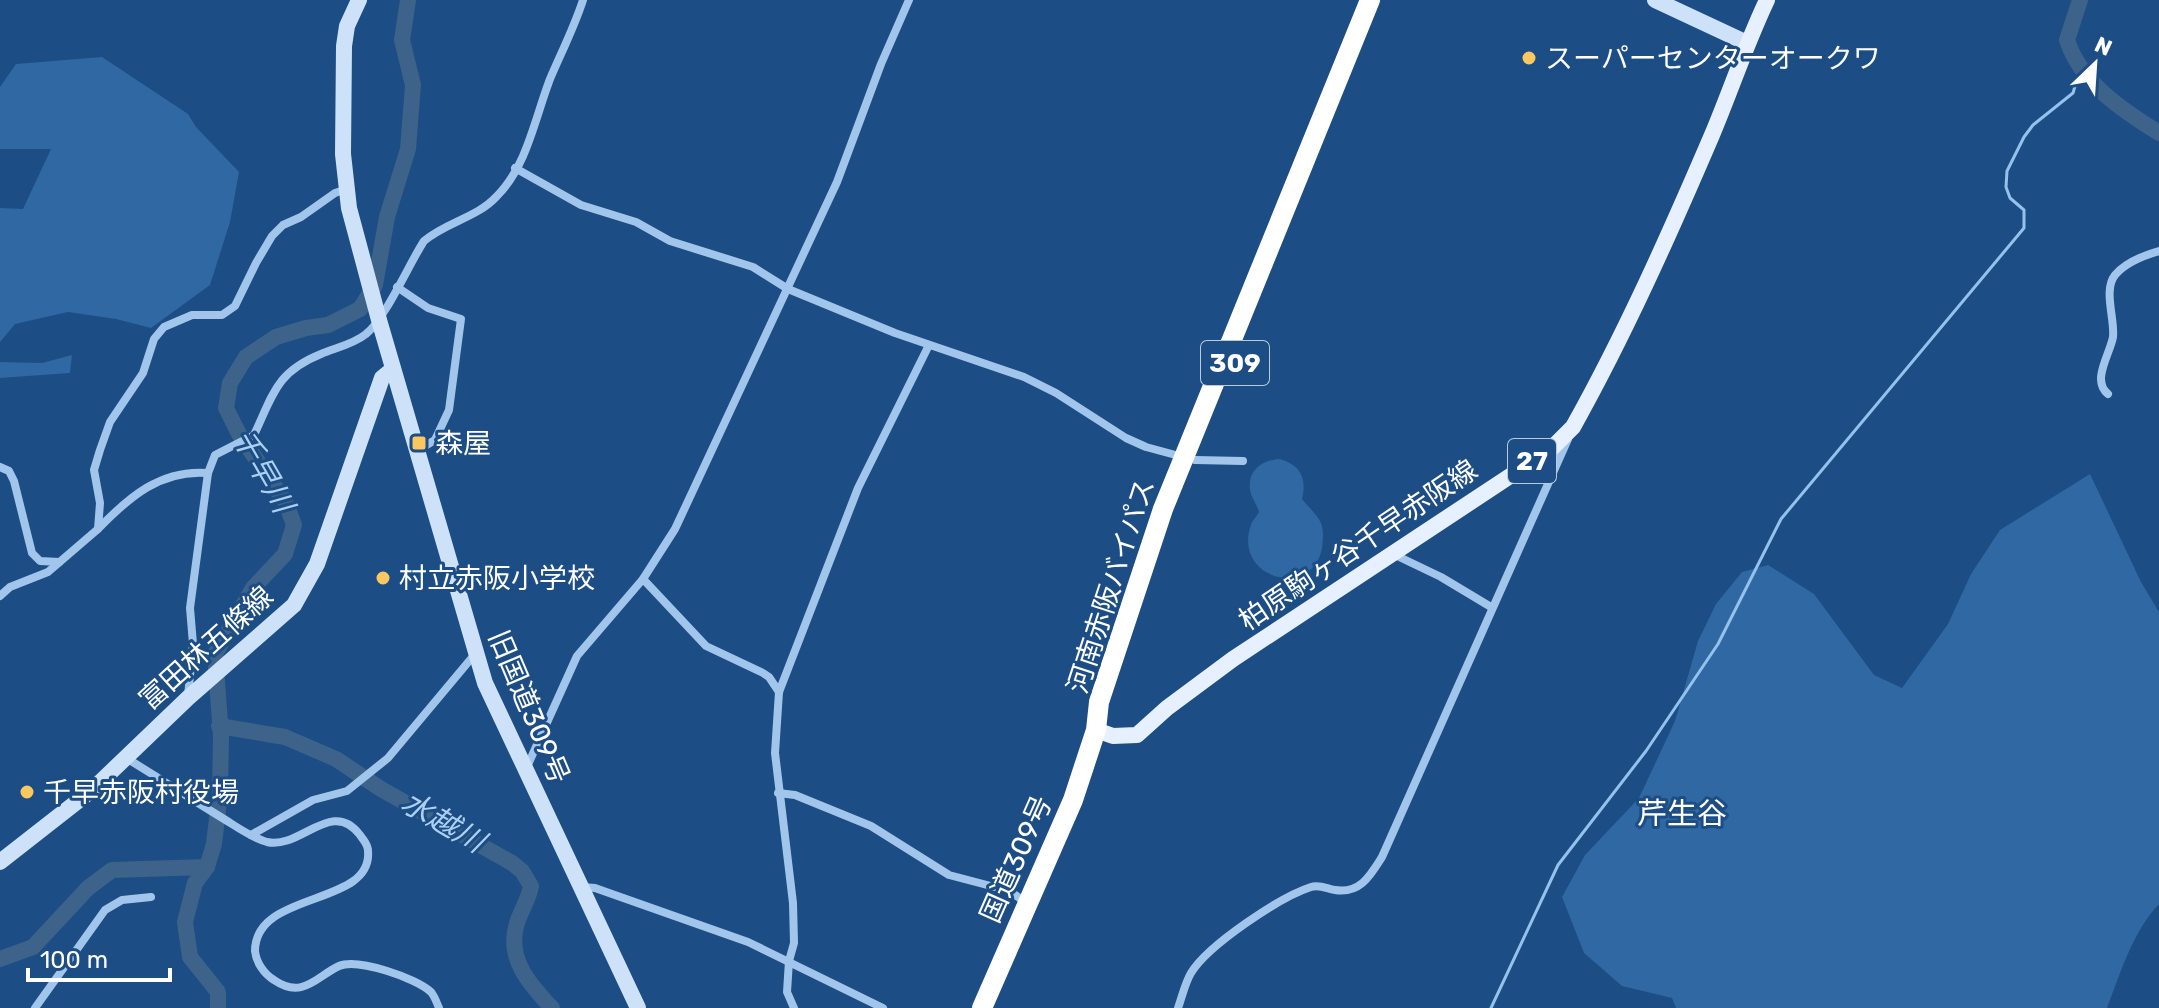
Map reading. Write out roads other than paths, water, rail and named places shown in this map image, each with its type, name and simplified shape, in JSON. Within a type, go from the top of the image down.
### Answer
[{"type":"highway","name":"河南赤阪バイパス","points":[[1096,730],[1112,707],[1173,520],[1189,458],[1370,0]]},
{"type":"highway","name":"河南赤阪バイパス","points":[[1189,458],[1384,0]]},
{"type":"highway","name":"国道309号","points":[[982,1008],[1073,800],[1096,730]]},
{"type":"main road","points":[[359,0],[347,26],[344,46],[343,154],[347,189],[365,270],[393,369]]},
{"type":"main road","points":[[1655,0],[1747,43]]},
{"type":"main road","name":"柏原駒ヶ谷千早赤阪線","points":[[1096,730],[1113,736],[1137,735],[1167,708],[1233,659],[1551,449],[1573,427],[1692,182],[1767,0]]},
{"type":"main road","name":"旧国道309号","points":[[393,369],[485,683],[638,1008]]},
{"type":"main road","name":"富田林五條線","points":[[0,862],[70,810],[193,694],[294,605],[308,582],[382,378],[393,369]]},
{"type":"street","points":[[193,694],[190,608],[208,473],[215,455],[254,435],[279,381],[295,366],[366,335],[424,241],[433,233],[465,219],[499,195],[533,131],[583,0]]},
{"type":"street","points":[[526,770],[577,656],[643,579],[675,529],[837,182],[881,64],[909,0]]},
{"type":"street","points":[[515,168],[581,205],[636,222],[670,241],[753,267],[788,289],[929,345],[1024,377],[1146,447],[1189,458],[1243,461]]},
{"type":"street","points":[[98,529],[100,503],[94,470],[110,422],[143,373],[154,339],[164,327],[192,315],[229,312],[272,236],[283,225],[347,189]]},
{"type":"street","points":[[2108,394],[2101,389],[2099,381],[2110,353],[2113,331],[2111,283],[2115,275],[2135,260],[2159,251]]},
{"type":"street","points":[[397,287],[428,308],[461,319],[449,410],[435,440],[418,450]]},
{"type":"street","points":[[794,1008],[787,992],[789,961],[794,943],[793,903],[778,793],[775,739],[779,692],[858,488],[929,345]]},
{"type":"street","points":[[1178,1008],[1191,973],[1229,936],[1307,888],[1316,885],[1338,891],[1355,889],[1370,876],[1382,857],[1573,427]]},
{"type":"street","points":[[0,467],[9,471],[14,481],[32,553],[40,561],[60,562]]},
{"type":"street","points":[[0,596],[10,587],[48,572],[154,481],[183,472],[208,473]]},
{"type":"street","points":[[1393,554],[1441,577],[1491,607]]},
{"type":"street","points":[[643,579],[706,646],[763,673],[779,692]]},
{"type":"street","points":[[251,835],[313,800],[347,791],[388,758],[475,654]]},
{"type":"street","points":[[126,757],[203,807],[269,843],[291,840],[323,823],[341,821],[356,830],[368,846],[369,860],[364,872],[348,884],[275,915],[260,928],[255,942],[255,957],[273,980],[286,986],[312,985],[340,966],[355,963],[409,980],[431,992],[439,1008]]},
{"type":"street","points":[[778,793],[795,795],[871,826],[949,875],[1010,891],[1026,903]]},
{"type":"street","points":[[582,887],[595,888],[748,942],[883,1008]]},
{"type":"street","points":[[35,1008],[105,910],[122,900],[151,897]]},
{"type":"waterway","name":"千早川","points":[[218,1008],[218,992],[190,957],[185,922],[195,883],[207,867],[214,844],[220,793],[221,736],[215,654],[253,588],[285,554],[294,525],[286,503],[239,434],[226,408],[230,383],[246,357],[276,337],[328,325],[360,309],[375,285],[387,217],[408,149],[413,85],[402,40],[408,0]]},
{"type":"waterway","points":[[2080,0],[2067,40],[2073,55],[2104,94],[2159,133]]},
{"type":"waterway","points":[[1491,1008],[1558,865],[1646,751],[1718,644],[1781,519],[2024,228],[2024,210],[2010,198],[2006,187],[2007,171],[2033,125],[2073,93],[2080,69]]},
{"type":"waterway","name":"水越川","points":[[219,726],[285,737],[336,759],[381,789],[522,871],[531,886],[514,936],[517,959],[535,990],[552,1008]]},
{"type":"waterway","name":"千早川","points":[[0,959],[33,947],[88,888],[112,870],[207,867]]},
{"type":"place","name":"スーパーセンターオークワ","points":[[1529,58]]},
{"type":"place","name":"森屋","points":[[419,443]]},
{"type":"place","name":"村立赤阪小学校","points":[[383,578]]},
{"type":"place","name":"千早赤阪村役場","points":[[27,792]]},
{"type":"district","name":"芹生谷","points":[[1682,814]]}]
